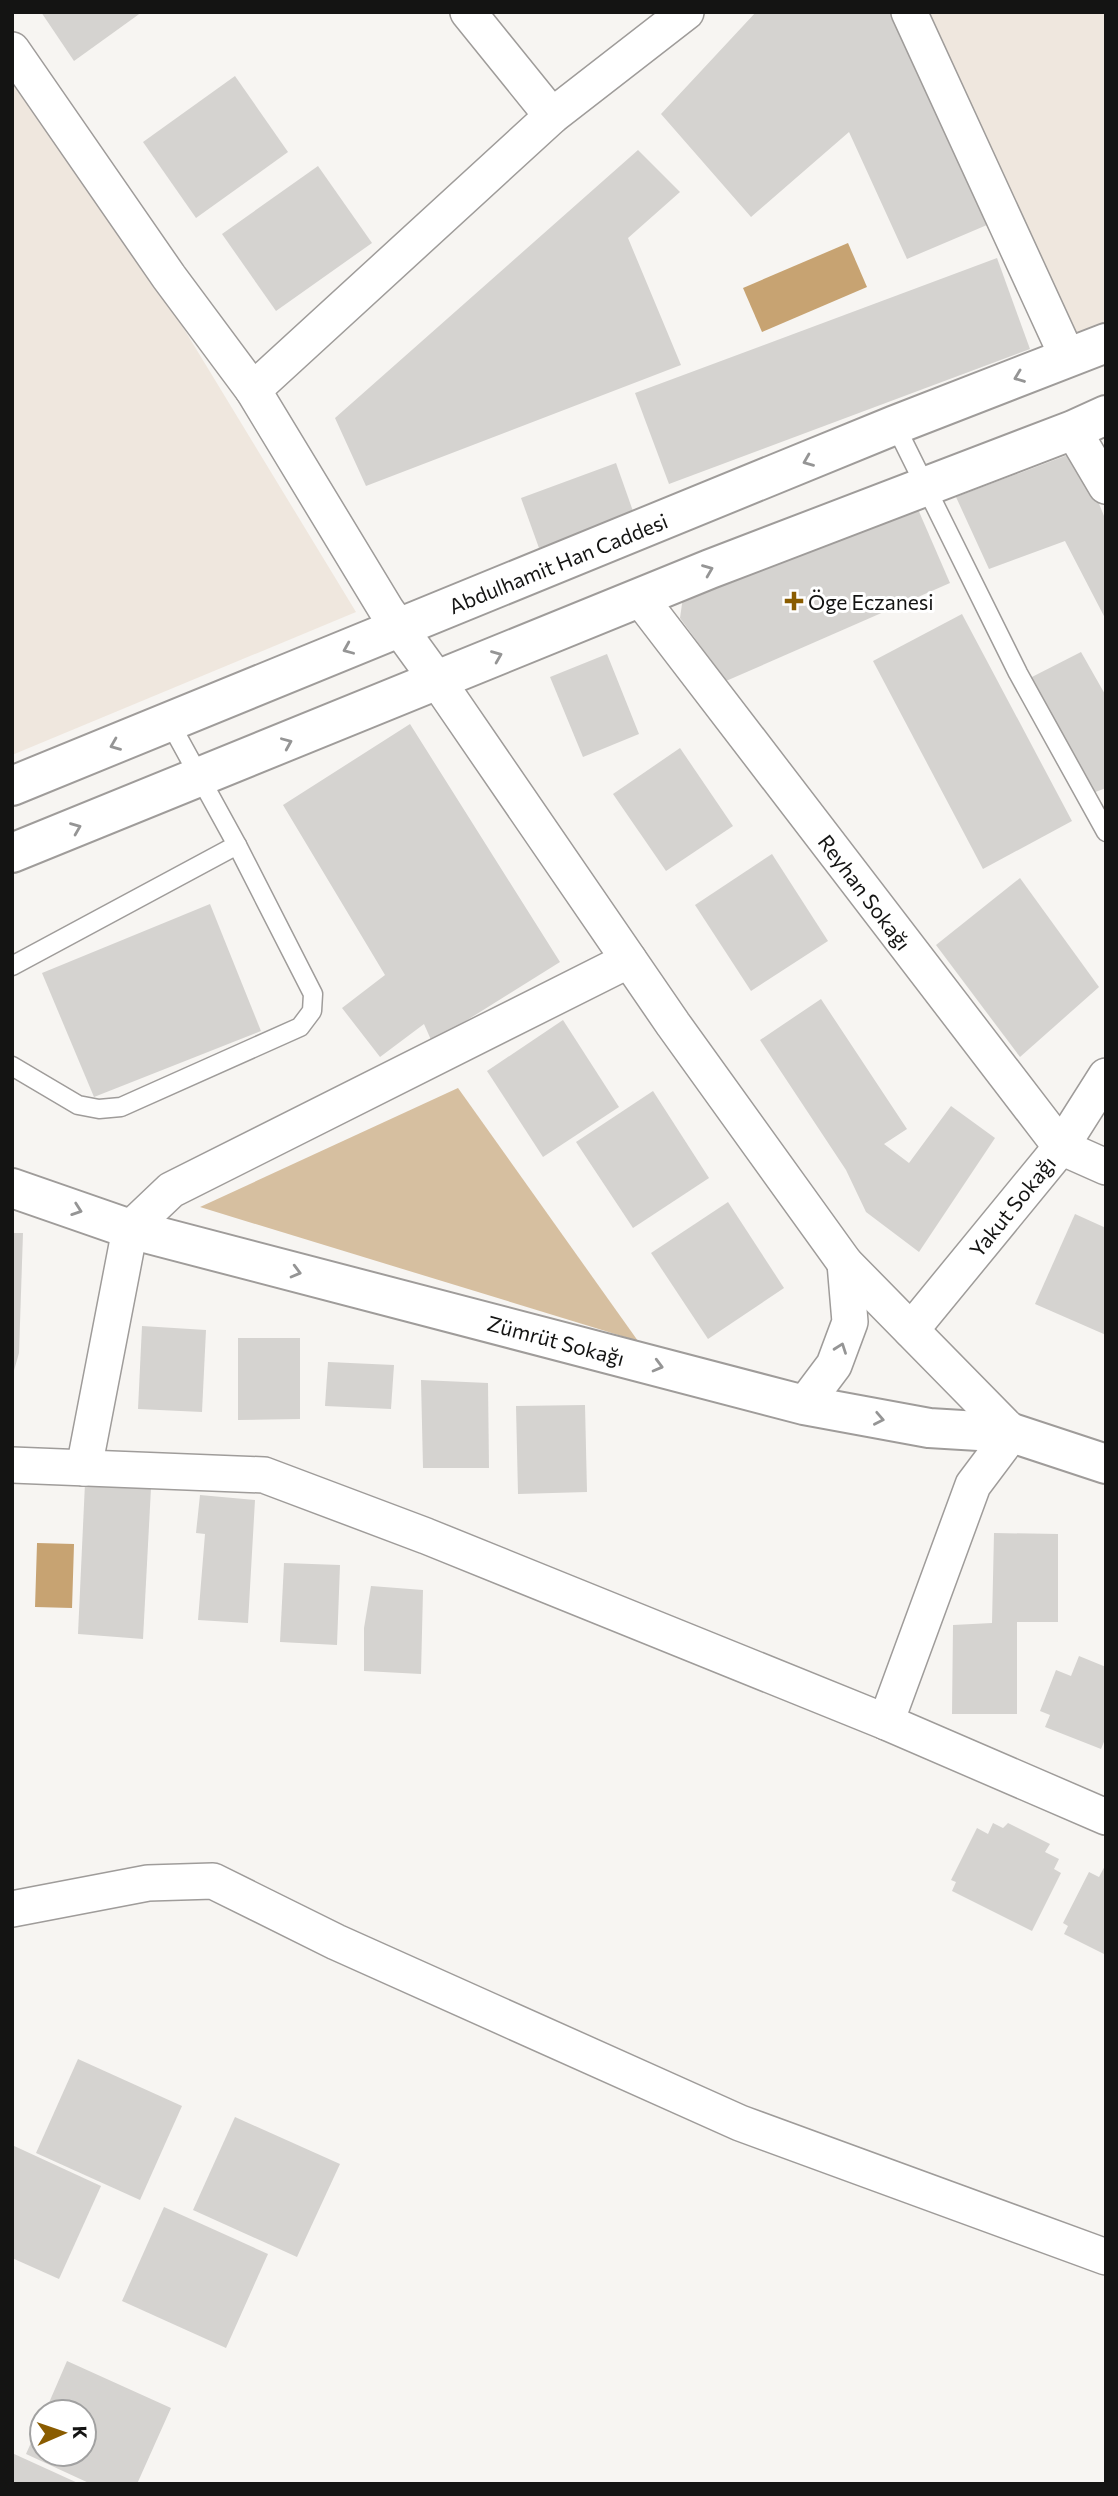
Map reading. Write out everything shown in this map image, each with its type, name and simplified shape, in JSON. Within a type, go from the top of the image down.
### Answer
[{"type":"main road","name":"Abdulhamit Han Caddesi","points":[[12,786],[895,425],[1106,343]]},
{"type":"main road","points":[[12,853],[639,598],[1089,422]]},
{"type":"main road","name":"Zümrüt Sokağı","points":[[12,1188],[130,1229],[804,1405],[929,1428],[1012,1433],[1106,1464]]},
{"type":"street","points":[[468,12],[552,116]]},
{"type":"street","points":[[253,390],[552,116],[686,12]]},
{"type":"street","points":[[909,12],[1068,358]]},
{"type":"street","points":[[12,50],[169,277],[253,390],[398,628],[437,680],[629,960],[845,1263],[1012,1433],[973,1485],[886,1722]]},
{"type":"street","points":[[1089,422],[1106,486]]},
{"type":"street","name":"Reyhan Sokağı","points":[[639,598],[1061,1147],[1106,1167]]},
{"type":"street","points":[[84,1468],[130,1229],[171,1190],[629,960]]},
{"type":"street","name":"Yakut Sokağı","points":[[911,1330],[1061,1147],[1106,1076]]},
{"type":"street","points":[[804,1405],[834,1365],[850,1322],[845,1263]]},
{"type":"street","points":[[12,1465],[264,1475],[438,1541],[886,1722],[1106,1816]]},
{"type":"street","points":[[12,1909],[148,1883],[213,1881],[336,1942],[740,2123],[1106,2257]]},
{"type":"lane","points":[[895,425],[1018,673],[1106,832]]},
{"type":"lane","points":[[12,1066],[78,1105],[99,1109],[121,1107],[300,1027],[312,1011],[313,994],[237,845],[170,723]]},
{"type":"lane","points":[[12,966],[237,845]]},
{"type":"shaded area","points":[[916,12],[1106,12],[1106,325],[1070,351]]},
{"type":"shaded area","points":[[12,46],[356,612],[12,755]]},
{"type":"shaded area","points":[[848,243],[867,287],[762,332],[743,288]]},
{"type":"shaded area","points":[[458,1088],[638,1341],[200,1207]]},
{"type":"shaded area","points":[[37,1543],[74,1544],[72,1608],[35,1607]]},
{"type":"building","points":[[41,12],[142,12],[74,61]]},
{"type":"building","points":[[756,12],[904,12],[994,222],[907,259],[849,132],[751,217],[661,114]]},
{"type":"building","points":[[235,76],[288,152],[196,218],[143,142]]},
{"type":"building","points":[[638,150],[680,192],[628,238],[681,365],[366,486],[335,418]]},
{"type":"building","points":[[318,166],[372,243],[276,311],[222,234]]},
{"type":"building","points":[[997,258],[1030,349],[669,484],[635,393]]},
{"type":"building","points":[[1078,451],[1106,521],[1106,620],[1065,541],[989,569],[956,497]]},
{"type":"building","points":[[616,463],[634,514],[539,548],[521,498]]},
{"type":"building","points":[[917,507],[950,583],[726,681],[680,618],[683,597]]},
{"type":"building","points":[[962,614],[1072,821],[983,869],[873,661]]},
{"type":"building","points":[[1081,652],[1106,696],[1106,788],[1090,794],[1026,680]]},
{"type":"building","points":[[607,654],[639,734],[583,757],[550,677]]},
{"type":"building","points":[[410,724],[560,962],[432,1042],[424,1024],[380,1057],[342,1008],[385,975],[283,805]]},
{"type":"building","points":[[680,748],[733,826],[666,871],[613,794]]},
{"type":"building","points":[[772,854],[828,941],[751,991],[695,905]]},
{"type":"building","points":[[1020,878],[1099,987],[1020,1057],[936,945]]},
{"type":"building","points":[[210,904],[261,1031],[94,1097],[42,973]]},
{"type":"building","points":[[821,999],[907,1129],[884,1144],[909,1163],[951,1106],[995,1138],[919,1252],[866,1212],[846,1170],[760,1040]]},
{"type":"building","points":[[563,1020],[619,1107],[543,1157],[487,1071]]},
{"type":"building","points":[[653,1091],[709,1178],[633,1228],[576,1142]]},
{"type":"building","points":[[728,1202],[784,1288],[708,1339],[651,1253]]},
{"type":"building","points":[[1075,1214],[1106,1228],[1106,1335],[1035,1304]]},
{"type":"building","points":[[12,1233],[23,1233],[19,1353],[13,1374]]},
{"type":"building","points":[[142,1326],[206,1330],[202,1412],[138,1409]]},
{"type":"building","points":[[238,1338],[300,1338],[300,1419],[238,1420]]},
{"type":"building","points":[[328,1362],[394,1365],[391,1409],[325,1406]]},
{"type":"building","points":[[421,1380],[488,1383],[489,1468],[423,1468]]},
{"type":"building","points":[[585,1405],[587,1492],[518,1494],[516,1406]]},
{"type":"building","points":[[85,1483],[151,1488],[143,1639],[78,1634]]},
{"type":"building","points":[[200,1495],[255,1500],[248,1623],[198,1620],[205,1534],[196,1533]]},
{"type":"building","points":[[994,1533],[1058,1534],[1058,1622],[1017,1622],[1017,1714],[952,1714],[953,1625],[992,1623]]},
{"type":"building","points":[[284,1563],[340,1565],[337,1645],[280,1642]]},
{"type":"building","points":[[371,1586],[423,1590],[421,1674],[364,1671],[364,1628]]},
{"type":"building","points":[[1079,1656],[1106,1667],[1106,1737],[1101,1749],[1045,1727],[1050,1715],[1040,1711],[1056,1670],[1071,1676]]},
{"type":"building","points":[[993,1823],[1003,1828],[1008,1823],[1050,1844],[1045,1852],[1059,1859],[1054,1869],[1061,1873],[1032,1931],[952,1891],[956,1882],[951,1880],[977,1828],[988,1834]]},
{"type":"building","points":[[1106,1864],[1106,1955],[1064,1934],[1068,1926],[1063,1923],[1089,1872],[1099,1877]]},
{"type":"building","points":[[78,2059],[182,2106],[140,2200],[36,2153]]},
{"type":"building","points":[[235,2117],[340,2164],[297,2257],[193,2210]]},
{"type":"building","points":[[12,2145],[101,2186],[59,2279],[12,2258]]},
{"type":"building","points":[[164,2207],[268,2254],[226,2348],[122,2301]]},
{"type":"building","points":[[67,2361],[171,2408],[137,2484],[91,2484],[56,2468],[98,2468],[98,2398],[51,2398]]},
{"type":"building","points":[[12,2453],[28,2460],[28,2468],[45,2468],[80,2484],[12,2484]]},
{"type":"place","name":"Öge Eczanesi","points":[[794,601]]}]
